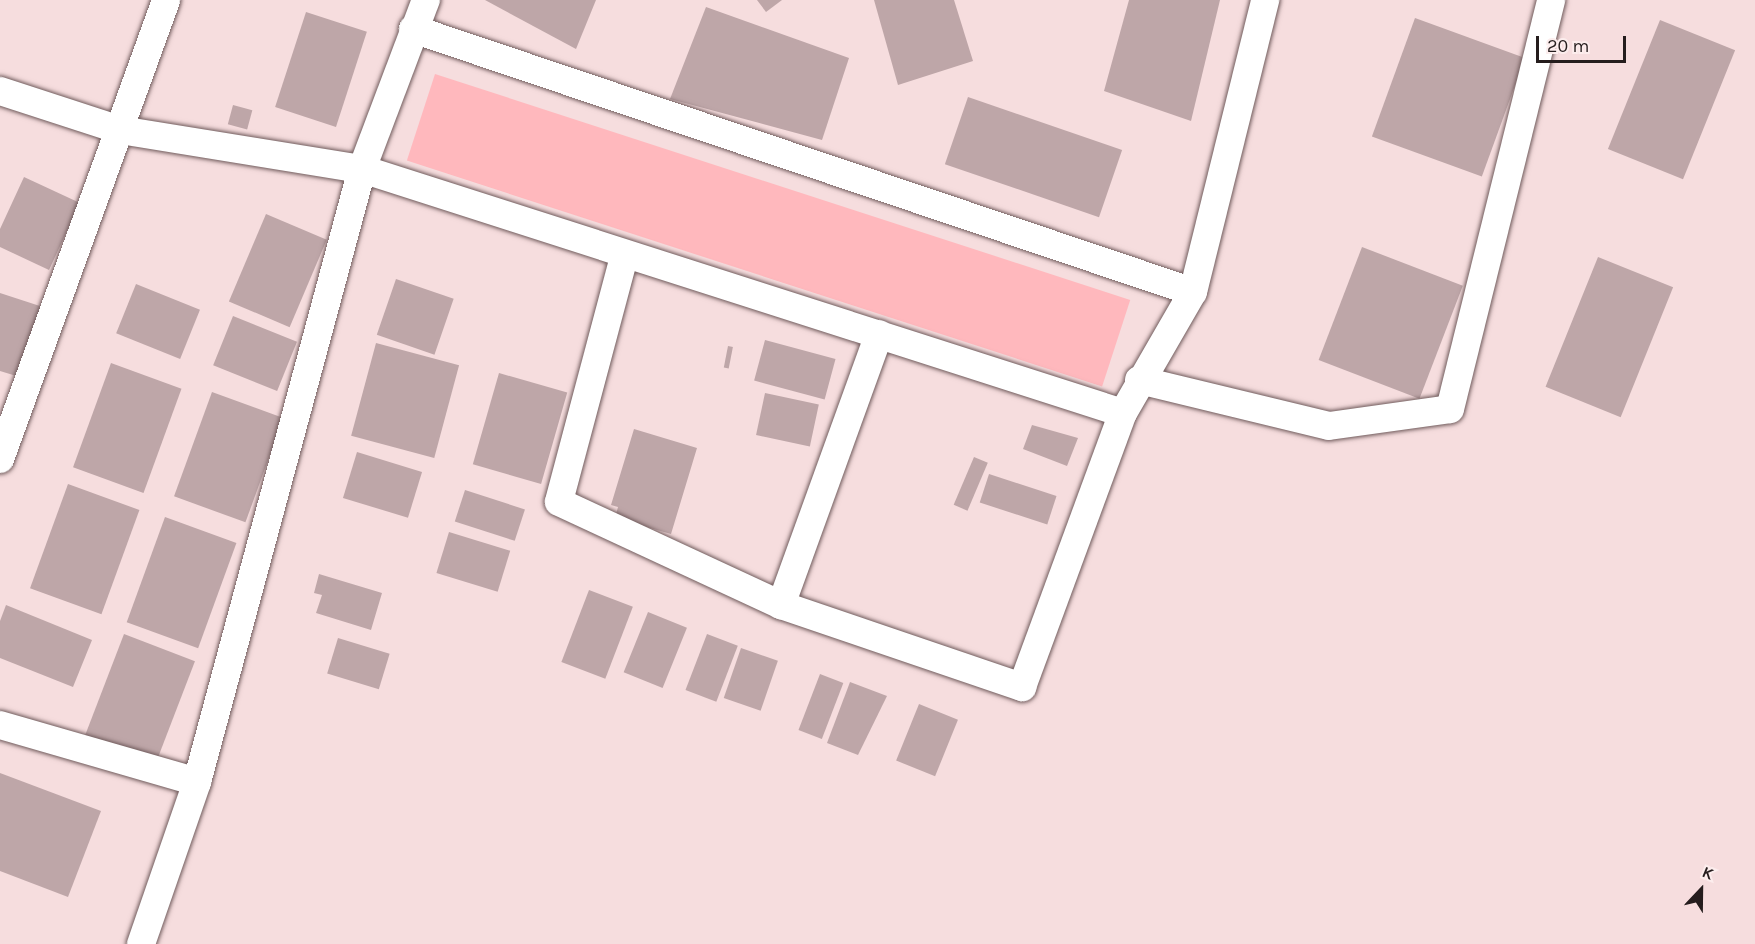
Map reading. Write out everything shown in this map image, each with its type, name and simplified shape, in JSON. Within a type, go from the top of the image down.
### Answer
[{"type":"street","points":[[0,459],[10,397],[120,130],[166,0]]},
{"type":"street","points":[[141,944],[197,782],[362,169],[413,29],[426,0]]},
{"type":"street","points":[[624,257],[560,502],[781,605],[1022,687],[1123,413],[1139,380],[1193,291],[1264,0]]},
{"type":"street","points":[[1139,380],[1329,426],[1450,409],[1551,0]]},
{"type":"street","points":[[413,29],[1193,291]]},
{"type":"street","points":[[0,91],[120,130],[362,169],[624,257],[879,334],[1123,413]]},
{"type":"street","points":[[781,605],[879,334]]},
{"type":"street","points":[[0,724],[197,782]]},
{"type":"shaded area","points":[[435,74],[1130,300],[1102,386],[407,161]]},
{"type":"building","points":[[485,0],[596,0],[576,49]]},
{"type":"building","points":[[757,0],[782,0],[766,12]]},
{"type":"building","points":[[874,0],[954,0],[973,61],[898,85]]},
{"type":"building","points":[[1129,0],[1220,0],[1191,121],[1104,91]]},
{"type":"building","points":[[706,7],[849,58],[822,140],[670,99]]},
{"type":"building","points":[[306,12],[367,32],[336,127],[275,107]]},
{"type":"building","points":[[1415,18],[1525,58],[1482,176],[1372,136]]},
{"type":"building","points":[[1660,20],[1735,50],[1683,179],[1608,149]]},
{"type":"building","points":[[968,97],[1122,150],[1099,217],[945,164]]},
{"type":"building","points":[[233,105],[252,110],[247,129],[228,124]]},
{"type":"building","points":[[24,177],[80,203],[49,270],[0,247],[0,229]]},
{"type":"building","points":[[266,214],[327,240],[290,327],[229,301]]},
{"type":"building","points":[[1362,247],[1463,286],[1419,399],[1319,360]]},
{"type":"building","points":[[1598,257],[1673,287],[1621,417],[1546,387]]},
{"type":"building","points":[[396,279],[454,299],[434,355],[377,335]]},
{"type":"building","points":[[136,284],[200,310],[180,359],[116,333]]},
{"type":"building","points":[[0,293],[46,308],[23,378],[0,371]]},
{"type":"building","points":[[233,316],[297,342],[277,391],[213,365]]},
{"type":"building","points":[[765,340],[836,359],[825,399],[754,381]]},
{"type":"building","points":[[376,343],[459,365],[434,458],[351,436]]},
{"type":"building","points":[[728,346],[733,347],[729,369],[724,368]]},
{"type":"building","points":[[111,363],[181,389],[144,493],[73,467]]},
{"type":"building","points":[[499,373],[567,393],[541,484],[473,464]]},
{"type":"building","points":[[212,392],[283,418],[245,522],[174,496]]},
{"type":"building","points":[[765,393],[819,404],[810,446],[756,435]]},
{"type":"building","points":[[1032,425],[1078,438],[1067,466],[1023,449]]},
{"type":"building","points":[[634,429],[697,448],[671,534],[615,518],[618,507],[611,505]]},
{"type":"building","points":[[357,452],[422,472],[408,518],[343,498]]},
{"type":"building","points":[[974,457],[988,463],[967,511],[954,505]]},
{"type":"building","points":[[989,474],[1057,496],[1047,524],[980,503]]},
{"type":"building","points":[[68,484],[139,510],[101,614],[30,588]]},
{"type":"building","points":[[465,490],[525,509],[515,541],[455,521]]},
{"type":"building","points":[[165,517],[236,543],[198,648],[127,622]]},
{"type":"building","points":[[449,532],[510,551],[498,592],[436,573]]},
{"type":"building","points":[[319,574],[382,593],[371,630],[316,613],[322,595],[314,593]]},
{"type":"building","points":[[589,590],[633,607],[605,679],[561,662]]},
{"type":"building","points":[[6,605],[92,640],[73,687],[0,658],[0,621]]},
{"type":"building","points":[[648,612],[687,628],[663,688],[624,672]]},
{"type":"building","points":[[124,634],[195,661],[155,766],[84,739]]},
{"type":"building","points":[[707,634],[738,646],[716,702],[685,690]]},
{"type":"building","points":[[338,638],[390,654],[379,689],[327,673]]},
{"type":"building","points":[[741,648],[778,661],[761,711],[724,698]]},
{"type":"building","points":[[820,674],[843,683],[822,739],[798,730]]},
{"type":"building","points":[[850,682],[887,696],[858,755],[827,743]]},
{"type":"building","points":[[919,704],[958,720],[935,776],[896,761]]},
{"type":"building","points":[[0,773],[101,811],[68,897],[0,871]]}]
